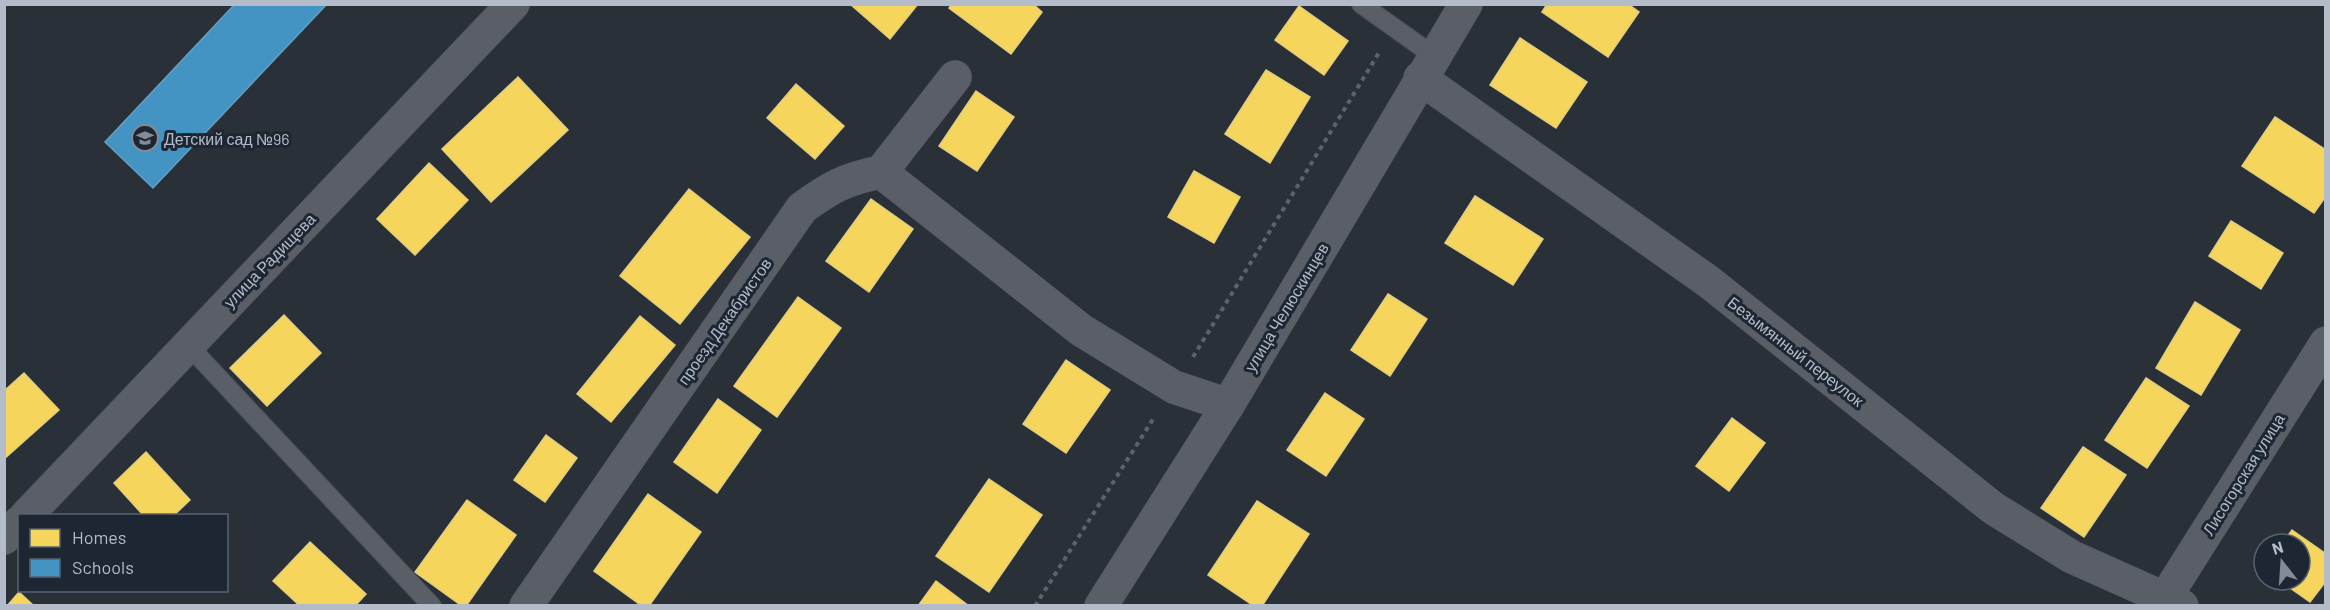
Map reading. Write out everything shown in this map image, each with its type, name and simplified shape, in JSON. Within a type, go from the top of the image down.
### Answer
[{"type":"street","name":"улица Радищева","points":[[28,514],[513,4]]},
{"type":"street","name":"улица Челюскинцев","points":[[1101,606],[1228,405],[1466,4]]},
{"type":"street","name":"Безымянный переулок","points":[[1427,67],[1709,282],[1993,508],[2072,557],[2169,603]]},
{"type":"street","points":[[955,77],[881,172],[1081,330],[1174,387],[1228,405]]},
{"type":"street","name":"проезд Декабристов","points":[[526,606],[802,208],[832,186],[855,177],[881,172]]},
{"type":"street","name":"Лисогорская улица","points":[[2169,603],[2325,343]]},
{"type":"street","points":[[4,538],[18,524]]},
{"type":"lane","points":[[1361,4],[1395,26],[1427,67]]},
{"type":"lane","points":[[188,345],[432,606]]},
{"type":"path","points":[[1035,606],[1174,387],[1395,26]]},
{"type":"building: Homes","points":[[850,4],[918,4],[890,39]]},
{"type":"building: Homes","points":[[952,4],[1033,4],[1042,12],[1011,54],[949,8]]},
{"type":"building: Homes","points":[[1547,4],[1628,4],[1639,12],[1608,57],[1542,12]]},
{"type":"building: Homes","points":[[1299,6],[1348,41],[1324,75],[1275,40]]},
{"type":"building: Homes","points":[[1520,38],[1587,82],[1556,128],[1490,85]]},
{"type":"building: Homes","points":[[1266,70],[1310,97],[1270,163],[1225,134]]},
{"type":"building: Homes","points":[[518,77],[568,130],[491,202],[442,149]]},
{"type":"building: Homes","points":[[796,84],[844,126],[815,159],[767,118]]},
{"type":"building: Homes","points":[[976,91],[1014,117],[977,171],[939,146]]},
{"type":"building: Homes","points":[[2275,117],[2326,150],[2326,196],[2314,213],[2242,166]]},
{"type":"building: Homes","points":[[429,163],[468,200],[415,255],[377,219]]},
{"type":"building: Homes","points":[[1194,171],[1240,197],[1214,243],[1168,217]]},
{"type":"building: Homes","points":[[689,189],[750,237],[680,324],[620,276]]},
{"type":"building: Homes","points":[[1475,196],[1543,239],[1513,285],[1445,243]]},
{"type":"building: Homes","points":[[871,199],[913,229],[869,292],[826,261]]},
{"type":"building: Homes","points":[[2231,221],[2283,253],[2261,289],[2209,256]]},
{"type":"building: Homes","points":[[1388,294],[1427,319],[1390,376],[1351,350]]},
{"type":"building: Homes","points":[[798,297],[841,328],[777,417],[734,386]]},
{"type":"building: Homes","points":[[2195,302],[2240,330],[2201,395],[2156,368]]},
{"type":"building: Homes","points":[[284,315],[321,353],[267,406],[230,368]]},
{"type":"building: Homes","points":[[640,316],[675,345],[611,422],[577,394]]},
{"type":"building: Homes","points":[[1066,360],[1110,390],[1066,453],[1023,424]]},
{"type":"building: Homes","points":[[24,373],[59,410],[4,459],[4,391]]},
{"type":"building: Homes","points":[[2146,378],[2189,406],[2147,468],[2105,440]]},
{"type":"building: Homes","points":[[1325,393],[1364,419],[1326,476],[1287,450]]},
{"type":"building: Homes","points":[[718,399],[761,430],[717,493],[674,462]]},
{"type":"building: Homes","points":[[1732,418],[1765,443],[1729,491],[1696,466]]},
{"type":"building: Homes","points":[[546,435],[577,458],[545,502],[514,480]]},
{"type":"building: Homes","points":[[2083,447],[2126,475],[2084,537],[2041,508]]},
{"type":"building: Homes","points":[[146,452],[190,500],[175,514],[142,514],[114,483]]},
{"type":"building: Homes","points":[[989,479],[1042,515],[989,592],[936,556]]},
{"type":"building: Homes","points":[[648,494],[701,532],[649,606],[642,606],[594,571]]},
{"type":"building: Homes","points":[[467,500],[516,535],[466,606],[462,606],[415,572]]},
{"type":"building: Homes","points":[[1257,501],[1309,534],[1262,606],[1254,606],[1208,575]]},
{"type":"building: Homes","points":[[310,542],[366,594],[355,606],[300,606],[273,581]]},
{"type":"building: Homes","points":[[2312,544],[2326,554],[2326,581],[2310,602],[2296,592],[2312,592]]},
{"type":"building: Homes","points":[[936,581],[969,606],[918,606]]},
{"type":"building: Homes","points":[[19,592],[34,606],[7,606]]},
{"type":"building: Schools","points":[[235,4],[327,4],[153,188],[105,142]]},
{"type":"place","name":"Детский сад №96","points":[[145,138]]}]
